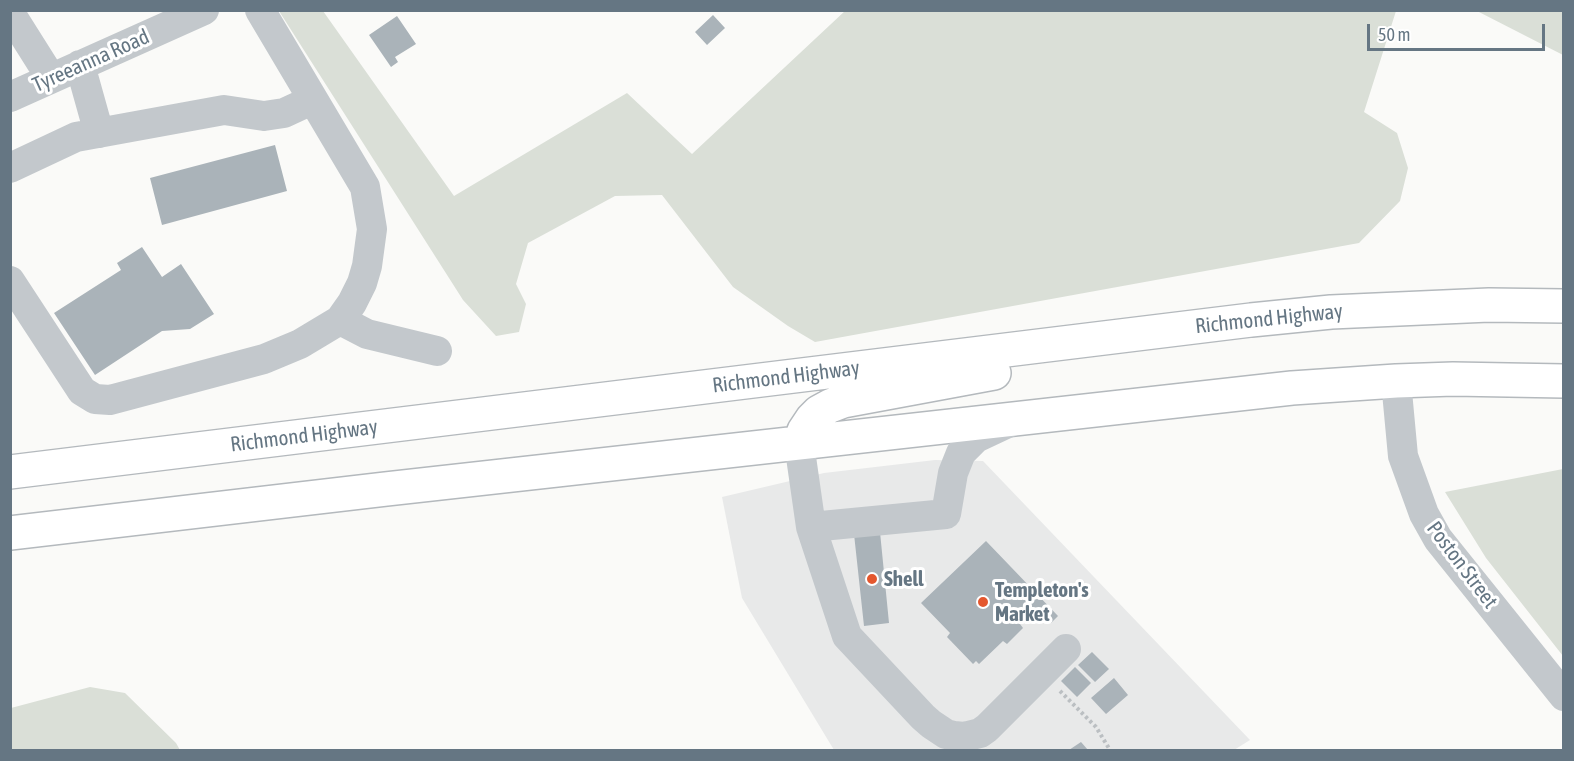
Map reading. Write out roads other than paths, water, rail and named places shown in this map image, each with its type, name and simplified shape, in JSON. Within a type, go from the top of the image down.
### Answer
[{"type":"highway","name":"Richmond Highway","points":[[10,472],[1251,320],[1354,311],[1489,305],[1563,306]]},
{"type":"highway","points":[[799,444],[804,431],[819,412],[843,401],[1077,358],[1170,344],[1251,320]]},
{"type":"highway","points":[[10,533],[1292,388],[1453,379],[1563,381]]},
{"type":"highway","points":[[10,548],[201,511]]},
{"type":"street","name":"Tyreeanna Road","points":[[10,97],[204,10]]},
{"type":"street","points":[[10,281],[82,391],[95,399],[110,400],[264,359],[300,344],[340,320],[362,283],[367,266],[372,230],[365,187],[260,10]]},
{"type":"street","points":[[10,13],[51,78]]},
{"type":"street","points":[[80,65],[99,133]]},
{"type":"street","points":[[10,168],[76,137],[224,110],[264,116],[284,113],[312,100]]},
{"type":"street","points":[[340,320],[367,334],[437,351]]},
{"type":"street","name":"Poston Street","points":[[1396,381],[1403,456],[1424,514],[1438,538],[1563,696]]},
{"type":"street","points":[[811,527],[946,514],[952,473],[961,453],[976,438],[1015,419]]},
{"type":"street","points":[[799,444],[811,527],[847,636],[923,717],[938,729],[946,734],[964,737],[980,733],[1066,649]]},
{"type":"place","name":"Shell","points":[[872,579]]},
{"type":"place","name":"Templeton's Market","points":[[983,602]]}]
